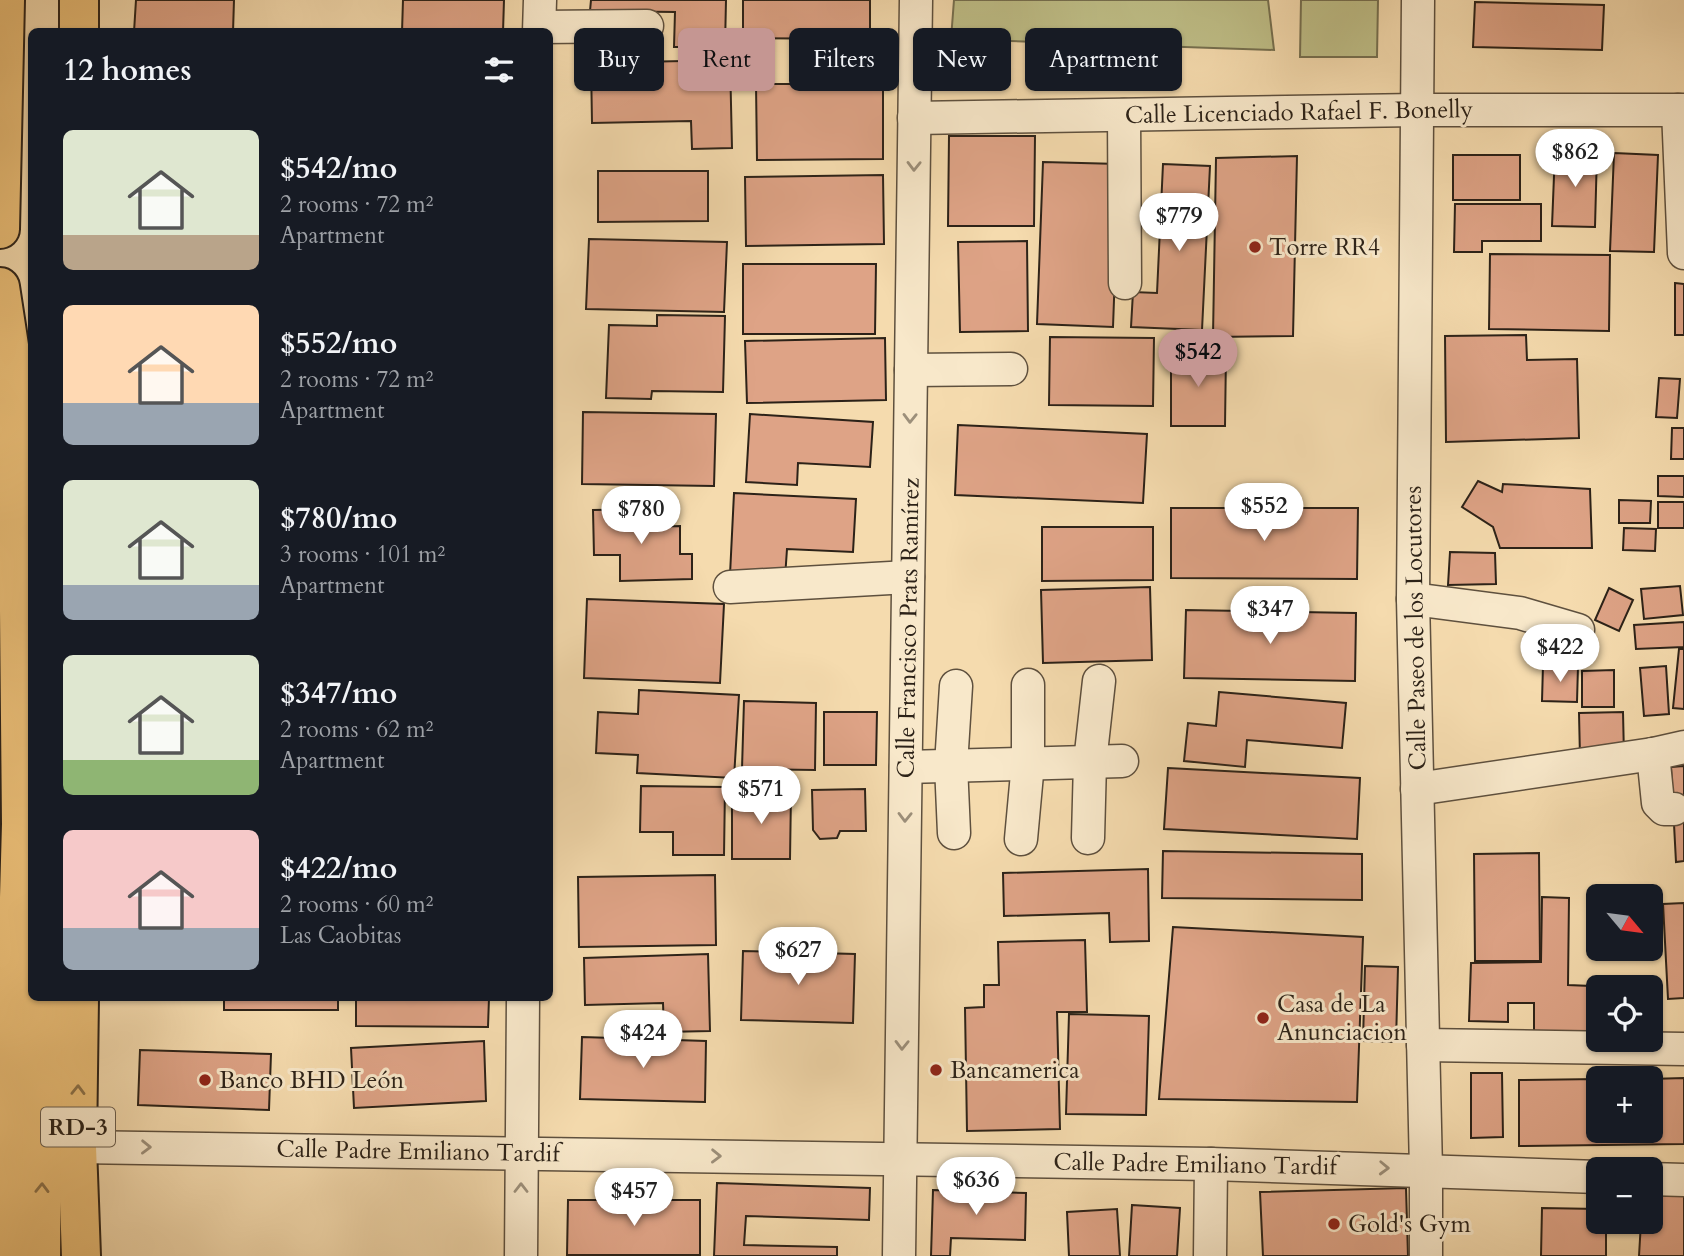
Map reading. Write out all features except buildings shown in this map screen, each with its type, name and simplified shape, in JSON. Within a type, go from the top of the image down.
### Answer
[{"type":"main road","points":[[0,229],[5,0]]},
{"type":"main road","points":[[79,0],[79,28]]},
{"type":"main road","name":"RD-3","points":[[0,287],[17,398],[21,824],[13,1119],[13,1256]]},
{"type":"main road","name":"RD-3","points":[[41,1256],[43,1001]]},
{"type":"main road","name":"RD-3","points":[[79,1001],[77,1147],[81,1256]]},
{"type":"street","name":"Calle Francisco Prats Ramírez","points":[[899,1256],[916,0]]},
{"type":"street","name":"Calle Paseo de los Locutores","points":[[1418,0],[1413,599],[1426,1256]]},
{"type":"street","points":[[539,19],[647,26]]},
{"type":"street","name":"Calle Licenciado Rafael F. Bonelly","points":[[914,118],[1417,110],[1681,110]]},
{"type":"street","points":[[1681,110],[1684,253]]},
{"type":"street","points":[[1124,114],[1125,283]]},
{"type":"street","points":[[911,370],[1011,369]]},
{"type":"street","points":[[730,587],[908,577]]},
{"type":"street","points":[[1413,599],[1520,612],[1578,630]]},
{"type":"street","points":[[1088,838],[1090,762],[1099,681]]},
{"type":"street","points":[[1021,839],[1028,763],[1028,685]]},
{"type":"street","points":[[954,833],[951,765],[956,686]]},
{"type":"street","points":[[1417,789],[1684,747]]},
{"type":"street","points":[[1653,754],[1658,803],[1664,809],[1674,809]]},
{"type":"street","points":[[906,766],[1122,761]]},
{"type":"street","points":[[521,1256],[523,1001]]},
{"type":"street","points":[[1423,1045],[1684,1049]]},
{"type":"street","name":"Calle Padre Emiliano Tardif","points":[[77,1147],[1211,1164],[1586,1177]]},
{"type":"street","points":[[1210,1256],[1211,1164]]},
{"type":"street","points":[[1663,1179],[1684,1180]]},
{"type":"green space","points":[[954,0],[1268,0],[1274,50],[1182,47],[1182,28],[1025,28],[1025,42],[1011,41],[1011,28],[952,28]]},
{"type":"green space","points":[[1301,0],[1378,0],[1377,57],[1300,57]]},
{"type":"place","name":"Torre RR4","points":[[1255,247]]},
{"type":"place","name":"Casa de La Anunciacion","points":[[1263,1018]]},
{"type":"place","name":"Bancamerica","points":[[936,1070]]},
{"type":"place","name":"Banco BHD León","points":[[205,1080]]},
{"type":"place","name":"Gold's Gym","points":[[1334,1224]]}]
